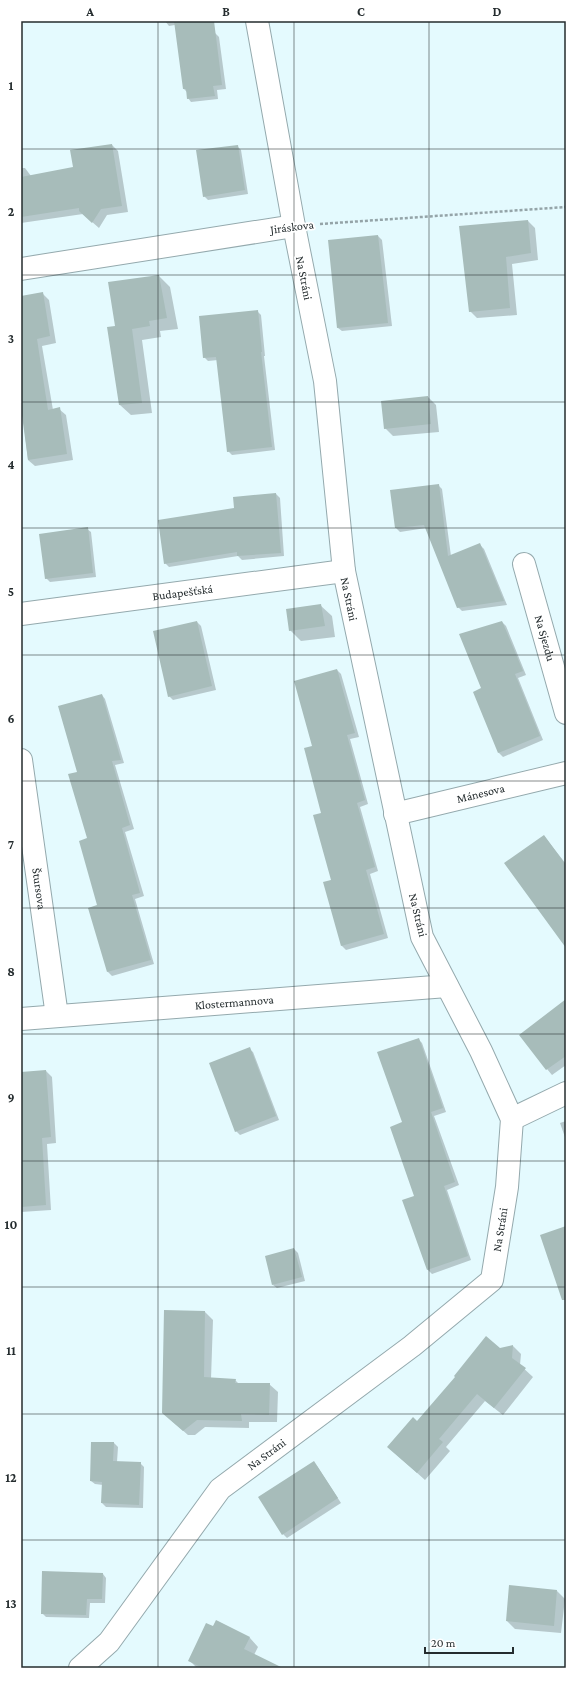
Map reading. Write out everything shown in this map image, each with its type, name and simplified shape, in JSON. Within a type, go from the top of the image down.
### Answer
[{"type":"street","name":"Na Stráni","points":[[80,1668],[109,1642],[220,1489],[412,1346],[492,1280],[507,1187],[512,1119],[481,1051],[422,937],[395,814],[344,572],[325,381],[294,226],[257,21]]},
{"type":"street","name":"Jiráskova","points":[[21,269],[294,226]]},
{"type":"street","name":"Na Sjezdu","points":[[524,564],[566,712]]},
{"type":"street","name":"Budapešťská","points":[[21,614],[344,572]]},
{"type":"street","name":"Štursova","points":[[21,760],[57,1016]]},
{"type":"street","name":"Mánesova","points":[[395,814],[566,773]]},
{"type":"street","name":"Klostermannova","points":[[21,1019],[447,986]]},
{"type":"street","points":[[512,1119],[566,1093]]},
{"type":"path","name":"Jiráskova","points":[[294,226],[566,207]]},
{"type":"building","points":[[174,21],[214,21],[222,85],[213,86],[215,96],[187,99],[186,89],[183,89]]},
{"type":"building","points":[[112,144],[122,206],[101,209],[92,223],[79,211],[79,208],[21,217],[21,177],[73,167],[70,150]]},
{"type":"building","points":[[238,145],[245,190],[203,197],[196,150]]},
{"type":"building","points":[[528,220],[531,253],[506,257],[510,308],[469,312],[459,226]]},
{"type":"building","points":[[378,235],[388,323],[337,328],[328,240]]},
{"type":"building","points":[[159,275],[167,318],[149,321],[150,326],[132,329],[142,403],[119,405],[107,327],[115,326],[108,282]]},
{"type":"building","points":[[43,292],[50,336],[37,339],[48,410],[60,407],[67,454],[28,460],[21,408],[21,296]]},
{"type":"building","points":[[258,310],[261,352],[272,447],[227,452],[216,357],[203,358],[199,316]]},
{"type":"building","points":[[428,396],[431,424],[384,429],[381,401]]},
{"type":"building","points":[[439,484],[448,556],[480,543],[504,601],[457,608],[424,525],[395,528],[390,490]]},
{"type":"building","points":[[276,493],[281,553],[237,556],[237,552],[164,564],[158,520],[234,508],[233,497]]},
{"type":"building","points":[[88,527],[93,573],[45,579],[39,534]]},
{"type":"building","points":[[321,604],[325,626],[289,631],[286,609]]},
{"type":"building","points":[[197,621],[212,686],[168,697],[153,631]]},
{"type":"building","points":[[502,621],[523,671],[515,674],[540,736],[498,753],[473,692],[481,688],[459,634]]},
{"type":"building","points":[[337,669],[355,733],[347,735],[365,800],[357,803],[375,867],[366,870],[384,934],[341,946],[323,882],[331,880],[313,815],[321,813],[304,748],[312,746],[294,681]]},
{"type":"building","points":[[102,694],[121,760],[112,761],[130,825],[122,828],[140,893],[132,895],[151,960],[107,972],[88,908],[97,905],[79,841],[87,838],[68,774],[77,772],[58,706]]},
{"type":"building","points":[[544,835],[566,865],[566,948],[504,863]]},
{"type":"building","points":[[566,999],[566,1056],[546,1070],[519,1035]]},
{"type":"building","points":[[419,1038],[443,1108],[431,1112],[455,1182],[444,1186],[468,1256],[427,1270],[402,1200],[414,1196],[390,1127],[402,1122],[377,1052]]},
{"type":"building","points":[[250,1047],[276,1116],[235,1132],[209,1063]]},
{"type":"building","points":[[46,1070],[51,1137],[42,1138],[46,1205],[21,1207],[21,1072]]},
{"type":"building","points":[[566,1226],[566,1300],[562,1300],[540,1235]]},
{"type":"building","points":[[294,1248],[302,1277],[272,1285],[265,1256]]},
{"type":"building","points":[[164,1310],[205,1311],[204,1377],[236,1379],[235,1383],[270,1383],[269,1415],[241,1414],[242,1421],[197,1420],[183,1431],[162,1413]]},
{"type":"building","points":[[486,1336],[500,1348],[513,1345],[512,1358],[526,1368],[494,1408],[477,1394],[439,1439],[443,1442],[417,1473],[387,1447],[413,1417],[417,1421],[455,1377],[454,1376]]},
{"type":"building","points":[[91,1442],[114,1442],[113,1461],[141,1462],[139,1505],[101,1503],[102,1482],[90,1481]]},
{"type":"building","points":[[314,1461],[338,1498],[282,1535],[258,1497]]},
{"type":"building","points":[[42,1571],[103,1573],[102,1599],[87,1599],[86,1615],[41,1614]]},
{"type":"building","points":[[509,1585],[557,1590],[554,1626],[506,1621]]},
{"type":"building","points":[[216,1620],[250,1637],[244,1649],[283,1668],[203,1668],[188,1661],[206,1623],[213,1626]]}]
